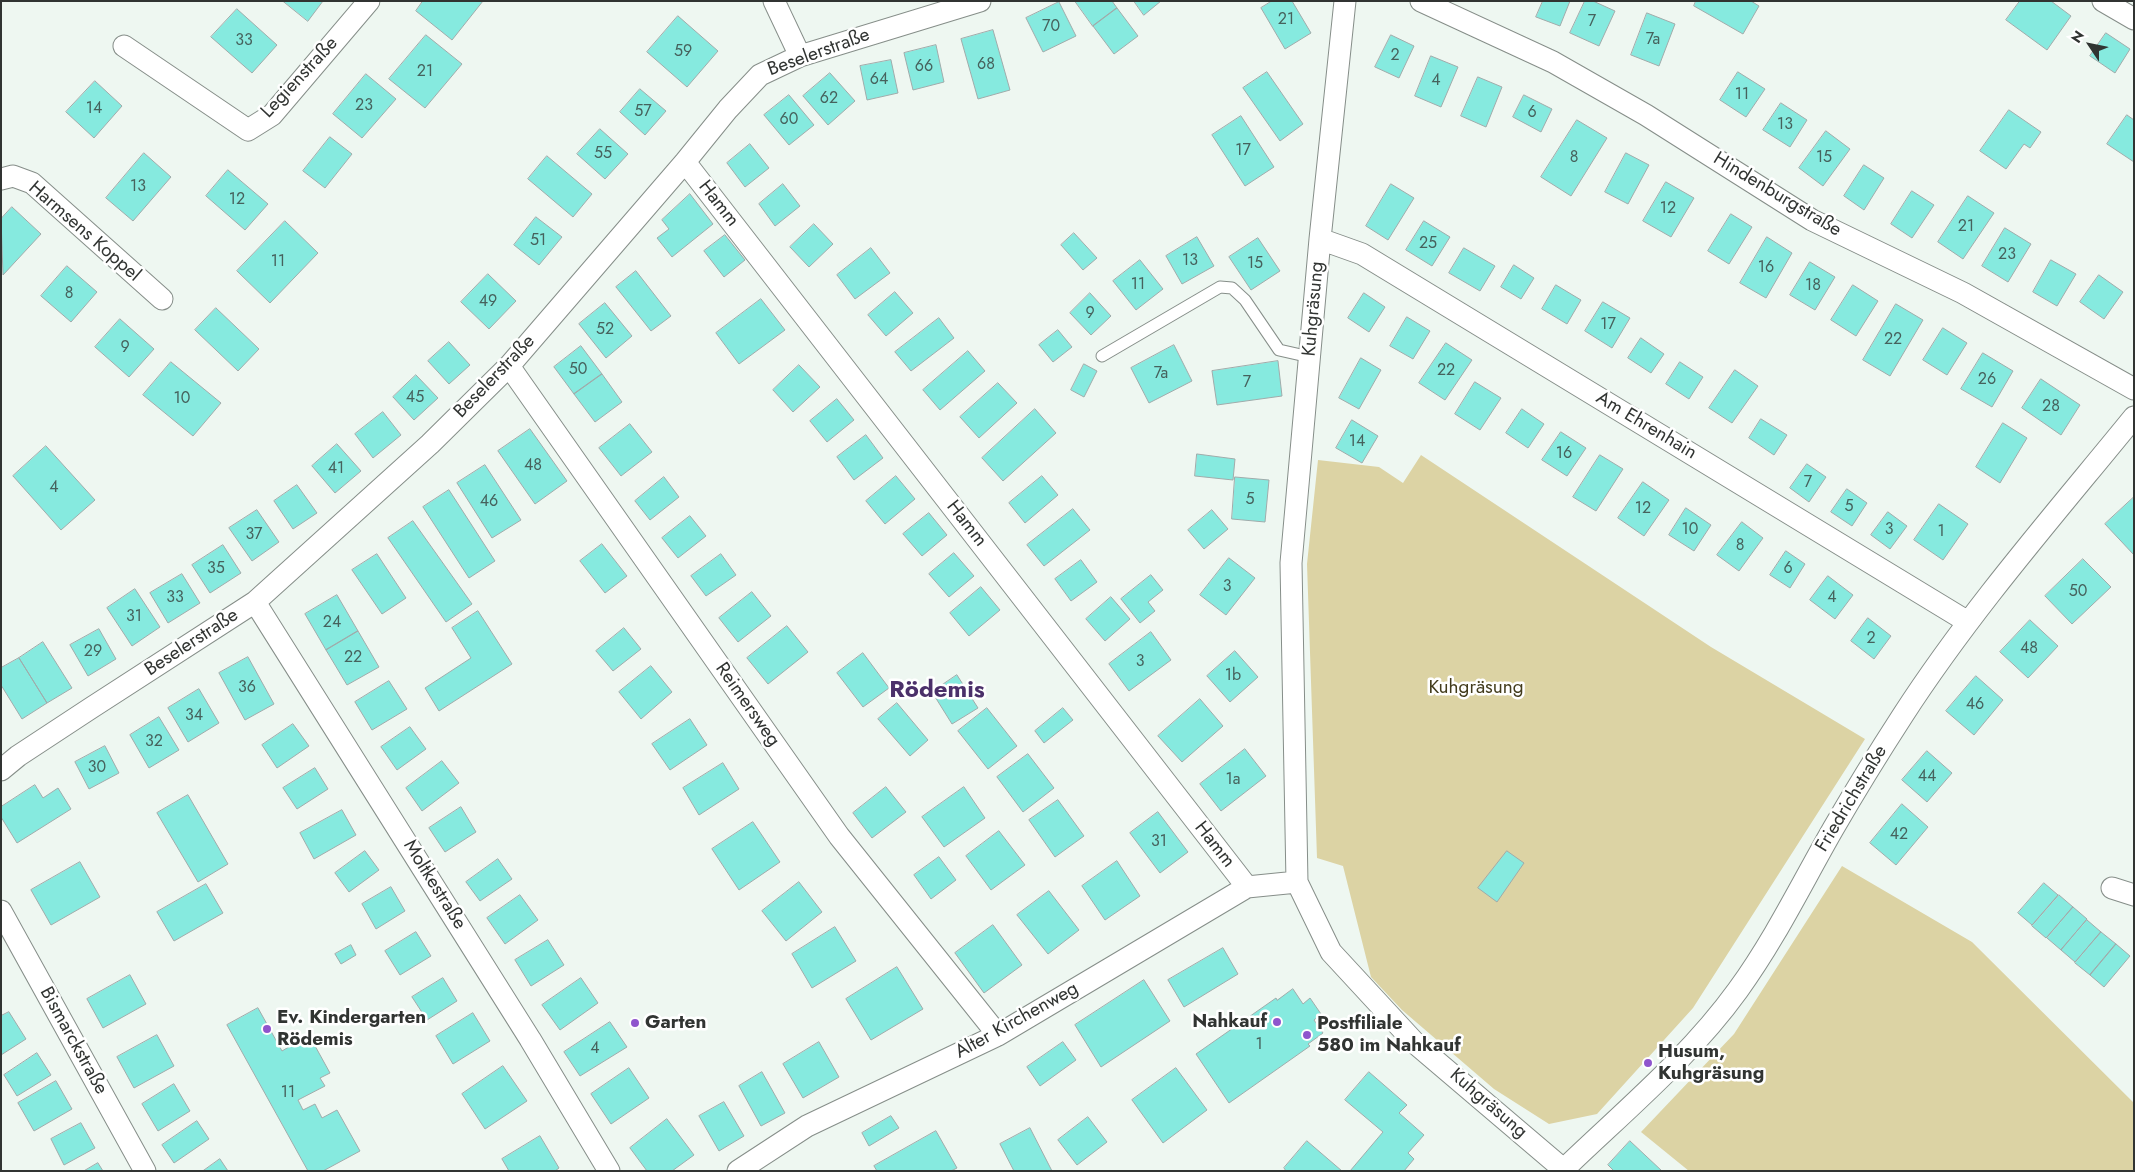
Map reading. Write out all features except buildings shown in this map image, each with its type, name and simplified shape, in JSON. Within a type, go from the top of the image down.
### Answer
[{"type":"street","name":"Legienstraße","points":[[124,46],[248,130],[272,115],[369,1]]},
{"type":"street","points":[[774,1],[800,56]]},
{"type":"street","name":"Beselerstraße","points":[[1,770],[18,756],[255,602],[430,444],[508,366],[686,162],[728,109],[760,75],[800,56],[980,1]]},
{"type":"street","name":"Kuhgräsung","points":[[1345,1],[1320,239],[1291,564],[1298,882],[1331,952],[1416,1044],[1563,1170]]},
{"type":"street","name":"Hindenburgstraße","points":[[1421,1],[1554,62],[1646,115],[1812,220],[1963,293],[2134,388]]},
{"type":"street","points":[[2103,1],[2134,20]]},
{"type":"street","name":"Hamm","points":[[686,162],[1247,887]]},
{"type":"street","name":"Harmsens Koppel","points":[[1,179],[13,176],[32,183],[162,299]]},
{"type":"street","name":"Am Ehrenhain","points":[[1320,239],[1362,254],[1968,622]]},
{"type":"street","name":"Reimersweg","points":[[508,366],[839,836],[998,1035]]},
{"type":"street","name":"Friedrichstraße","points":[[1563,1170],[1663,1075],[1738,990],[1778,930],[1834,827],[1898,722],[1968,622],[2134,416]]},
{"type":"street","name":"Moltkestraße","points":[[255,602],[530,1039],[609,1171]]},
{"type":"street","name":"Alter Kirchenweg","points":[[738,1171],[807,1126],[998,1035],[1247,887],[1298,882]]},
{"type":"street","points":[[2112,888],[2134,895]]},
{"type":"street","name":"Bismarckstraße","points":[[1,911],[145,1171]]},
{"type":"lane","points":[[1102,356],[1220,287],[1232,288],[1245,300],[1279,350],[1310,357]]},
{"type":"green space","points":[[1421,455],[1711,647],[1865,739],[1693,1008],[1597,1114],[1549,1124],[1494,1089],[1402,1010],[1371,977],[1343,866],[1317,858],[1307,564],[1318,460],[1379,467],[1403,483]]},
{"type":"green space","points":[[1842,866],[1972,942],[2134,1103],[2134,1171],[1689,1171],[1641,1132],[1734,1034]]},
{"type":"place","name":"Nahkauf","points":[[1277,1022]]},
{"type":"place","name":"Garten","points":[[635,1023]]},
{"type":"place","name":"Ev. Kindergarten Rödemis","points":[[267,1029]]},
{"type":"place","name":"Postfiliale 580 im Nahkauf","points":[[1307,1035]]},
{"type":"place","name":"Husum, Kuhgräsung","points":[[1648,1063]]},
{"type":"district","name":"Rödemis","points":[[937,691]]}]
